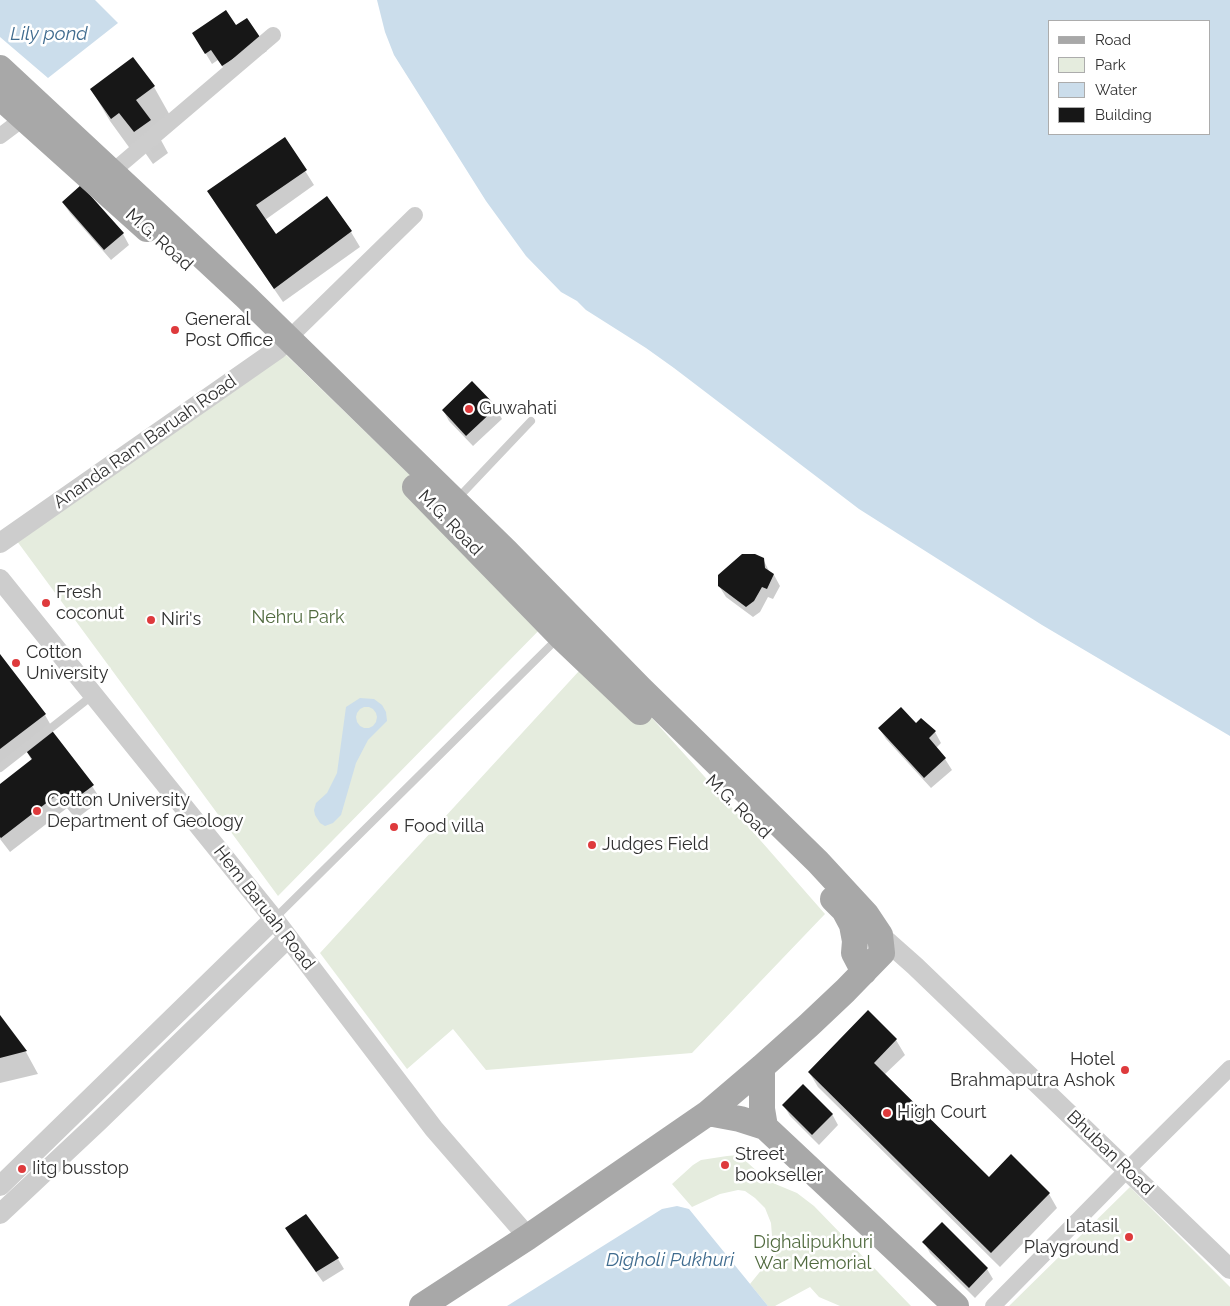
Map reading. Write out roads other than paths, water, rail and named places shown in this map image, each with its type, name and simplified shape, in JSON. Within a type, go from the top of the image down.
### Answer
[{"type":"main road","points":[[0,68],[238,289],[284,343],[455,501],[507,552],[641,689],[818,862],[866,914],[880,935],[882,953],[864,972],[816,1018],[708,1113],[528,1238],[422,1306]]},
{"type":"main road","name":"M.G. Road","points":[[0,97],[284,343],[560,636],[844,910],[852,925],[855,941],[854,953],[864,972]]},
{"type":"main road","points":[[762,1066],[762,1109],[765,1127]]},
{"type":"main road","points":[[708,1113],[740,1118],[765,1127],[956,1306]]},
{"type":"street","points":[[112,172],[273,35]]},
{"type":"street","points":[[0,136],[24,118]]},
{"type":"street","points":[[284,343],[415,214]]},
{"type":"street","name":"Ananda Ram Baruah Road","points":[[0,543],[284,343]]},
{"type":"street","name":"Hem Baruah Road","points":[[0,579],[274,919],[434,1129],[528,1238]]},
{"type":"street","points":[[0,1186],[274,919]]},
{"type":"street","points":[[852,925],[880,935]]},
{"type":"street","name":"Bhuban Road","points":[[880,935],[916,966],[1230,1269]]},
{"type":"street","points":[[0,1214],[288,938]]},
{"type":"street","points":[[993,1306],[1230,1068]]},
{"type":"lane","points":[[455,501],[530,421]]},
{"type":"lane","points":[[274,919],[560,636]]},
{"type":"lane","points":[[0,768],[93,695]]},
{"type":"water","name":"Lily pond","points":[[0,0],[95,0],[118,23],[48,78],[0,37]]},
{"type":"water","points":[[377,0],[1230,0],[1230,736],[1042,625],[859,509],[674,368],[561,292],[526,256],[486,201],[394,55],[385,32]]},
{"type":"water","points":[[360,698],[374,699],[382,705],[386,712],[387,721],[368,740],[356,763],[341,815],[333,823],[325,826],[320,823],[314,810],[316,803],[327,793],[337,773],[346,707]],"holes":[[[369,707],[376,713],[376,722],[373,726],[364,728],[357,722],[356,717],[360,709]]]},
{"type":"water","name":"Digholi Pukhuri","points":[[677,1206],[689,1209],[768,1306],[507,1306],[662,1209]]},
{"type":"place","name":"General Post Office","points":[[175,330]]},
{"type":"place","name":"Guwahati","points":[[469,409]]},
{"type":"place","name":"Fresh coconut","points":[[46,603]]},
{"type":"place","name":"Niri's","points":[[151,620]]},
{"type":"place","name":"Cotton University","points":[[16,663]]},
{"type":"place","name":"Cotton University Department of Geology","points":[[37,811]]},
{"type":"place","name":"Food villa","points":[[394,827]]},
{"type":"place","name":"Judges Field","points":[[592,845]]},
{"type":"place","name":"Hotel Brahmaputra Ashok","points":[[1125,1070]]},
{"type":"place","name":"High Court","points":[[887,1113]]},
{"type":"place","name":"Street bookseller","points":[[725,1165]]},
{"type":"place","name":"Iitg busstop","points":[[22,1169]]},
{"type":"place","name":"Latasil Playground","points":[[1129,1237]]},
{"type":"park label","name":"Nehru Park","points":[[298,618]]},
{"type":"park label","name":"Dighalipukhuri War Memorial","points":[[813,1253]]}]
